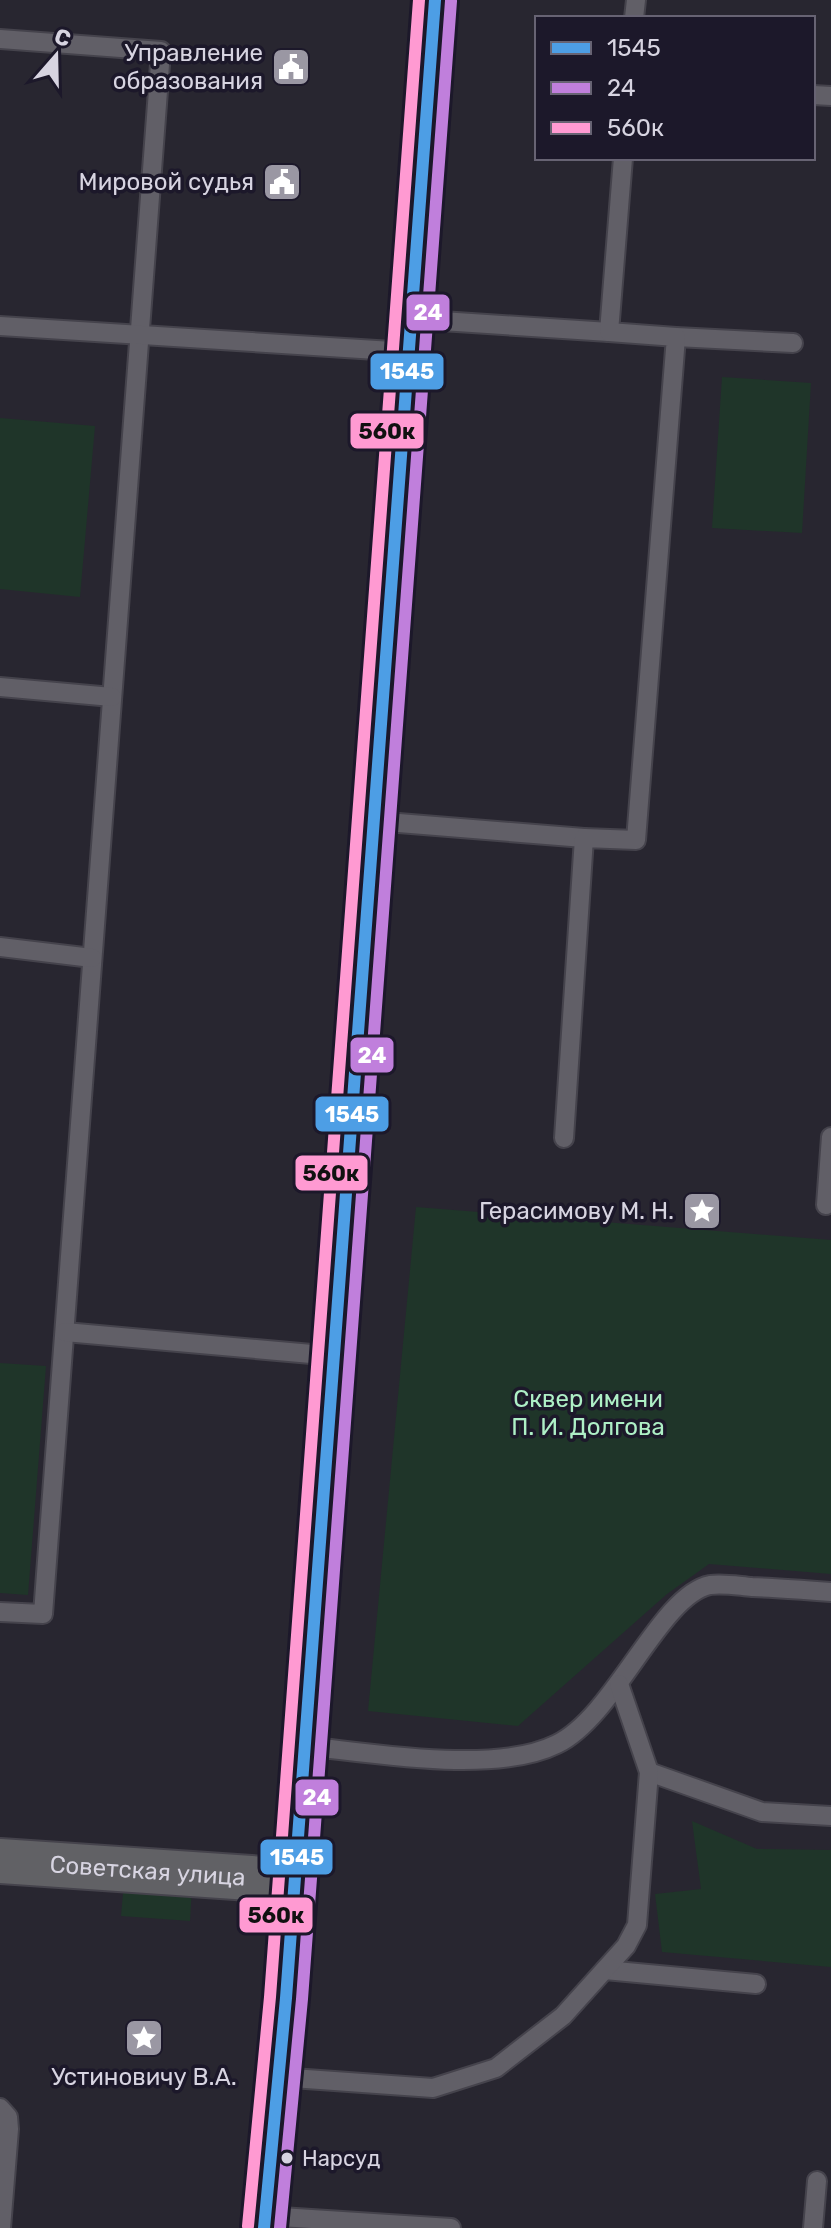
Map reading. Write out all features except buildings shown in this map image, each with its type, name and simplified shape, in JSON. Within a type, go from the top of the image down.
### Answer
[{"type":"main road","points":[[265,2222],[295,1881],[435,0]]},
{"type":"main road","name":"Советская улица","points":[[0,1861],[295,1881]]},
{"type":"lane","points":[[0,39],[161,51],[43,1614],[0,1612]]},
{"type":"lane","points":[[609,332],[623,160]]},
{"type":"lane","points":[[0,326],[139,335],[410,336],[609,332],[793,343]]},
{"type":"lane","points":[[374,821],[636,840],[676,337]]},
{"type":"lane","points":[[0,687],[112,697]]},
{"type":"lane","points":[[564,1138],[584,838]]},
{"type":"lane","points":[[0,947],[92,958]]},
{"type":"lane","points":[[826,1205],[831,1137]]},
{"type":"lane","points":[[65,1332],[334,1356]]},
{"type":"lane","points":[[305,1746],[449,1759],[492,1758],[548,1748],[579,1730],[619,1684],[677,1605],[701,1588],[727,1585],[831,1592]]},
{"type":"lane","points":[[278,2077],[433,2088],[496,2068],[563,2016],[626,1946],[637,1925],[649,1772],[619,1684]]},
{"type":"lane","points":[[649,1772],[762,1812],[831,1816]]},
{"type":"lane","points":[[605,1970],[756,1984]]},
{"type":"lane","points":[[0,2108],[8,2117],[9,2129],[1,2228]]},
{"type":"lane","points":[[817,2181],[819,2221]]},
{"type":"lane","points":[[265,2222],[451,2228]]},
{"type":"green space","points":[[722,377],[811,383],[802,533],[712,528]]},
{"type":"green space","points":[[0,418],[95,426],[80,597],[0,589]]},
{"type":"green space","name":"Сквер имени П. И. Долгова","points":[[416,1207],[831,1240],[831,1574],[709,1564],[667,1594],[518,1726],[368,1711]]},
{"type":"green space","points":[[0,1363],[46,1366],[28,1595],[0,1593]]},
{"type":"green space","points":[[692,1821],[757,1849],[831,1850],[831,1967],[662,1952],[655,1894],[701,1889]]},
{"type":"green space","points":[[124,1882],[192,1887],[190,1921],[121,1916]]},
{"type":"transit line","name":"560к","points":[[248,2226],[270,1997],[419,0]]},
{"type":"transit line","name":"1545","points":[[264,2228],[286,1998],[435,0]]},
{"type":"transit line","name":"24","points":[[280,2228],[302,1999],[451,1]]},
{"type":"place","name":"Управление образования","points":[[291,67]]},
{"type":"place","name":"Мировой судья","points":[[282,182]]},
{"type":"place","name":"Герасимову М. Н.","points":[[702,1211]]},
{"type":"place","name":"Устиновичу В.А.","points":[[144,2038]]},
{"type":"place","name":"Нарсуд","points":[[287,2158]]}]
